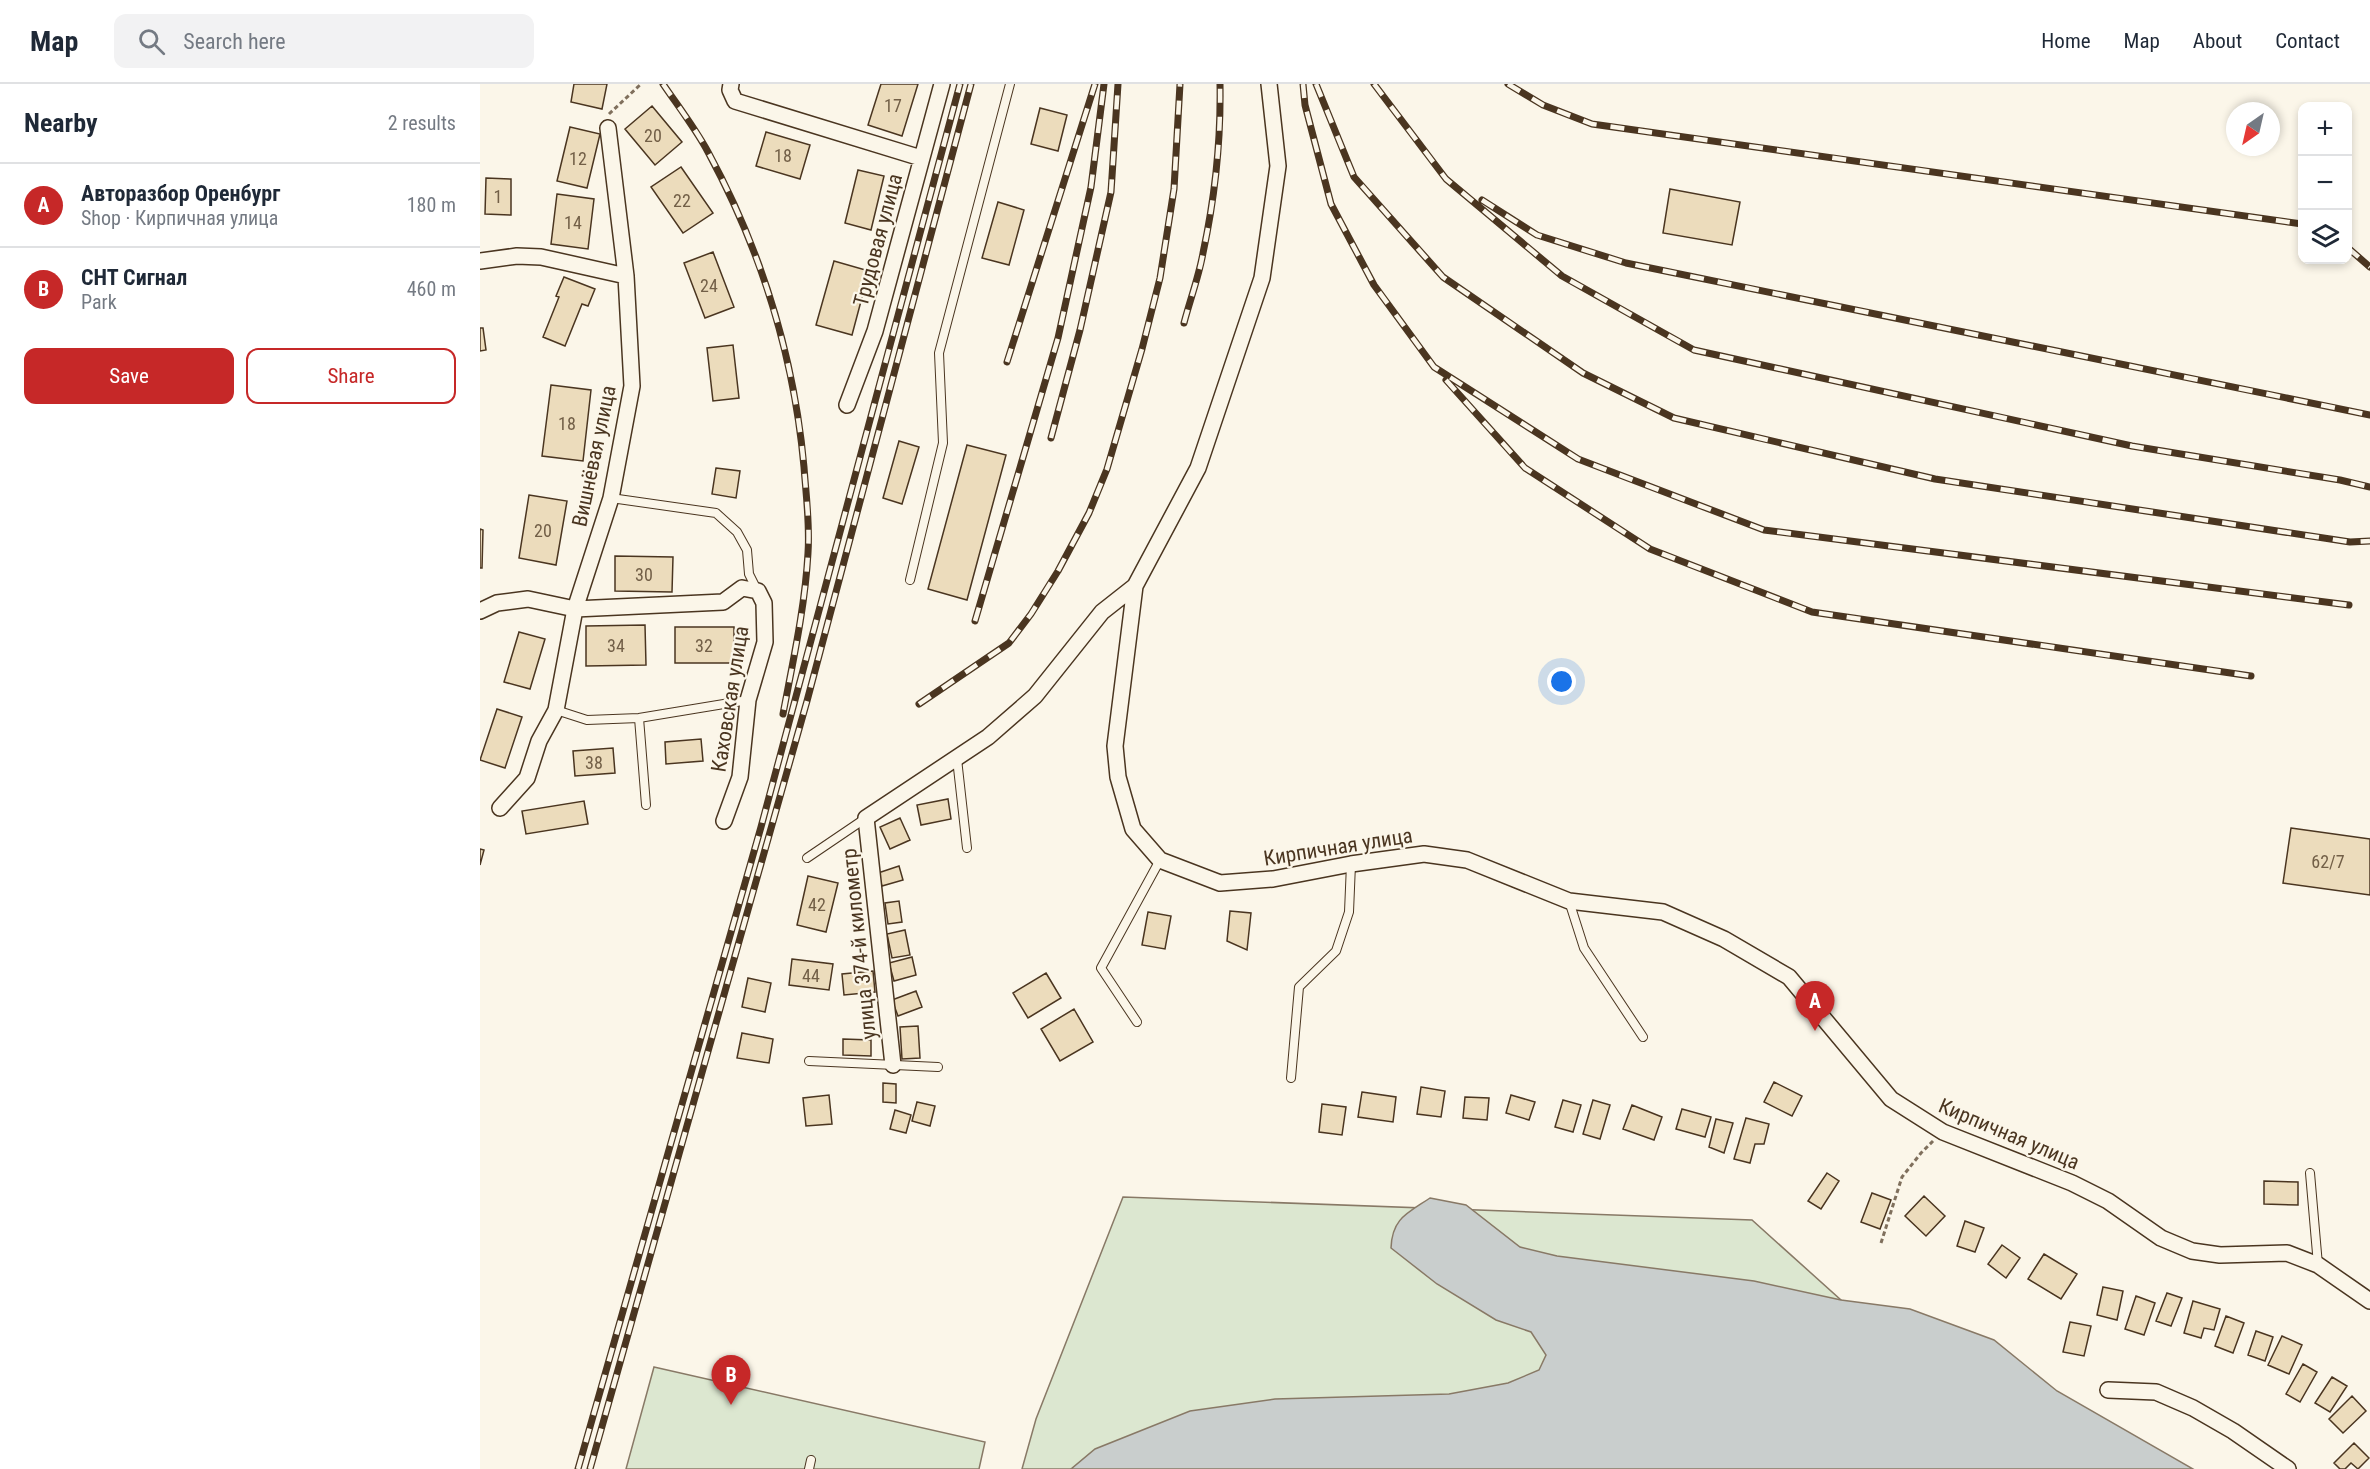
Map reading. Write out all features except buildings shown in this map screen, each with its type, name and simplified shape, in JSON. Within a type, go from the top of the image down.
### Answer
[{"type":"street","points":[[731,84],[730,90],[735,101],[921,158]]},
{"type":"street","name":"Трудовая улица","points":[[847,405],[875,331],[942,84]]},
{"type":"street","points":[[866,818],[988,736],[1035,696],[1102,612],[1135,586],[1198,468],[1262,278],[1278,165],[1269,84]]},
{"type":"street","name":"Вишнёвая улица","points":[[500,808],[527,778],[538,741],[556,710],[575,609],[611,498],[632,386],[626,276],[608,128]]},
{"type":"street","points":[[480,261],[517,256],[542,257],[626,276]]},
{"type":"street","name":"Кирпичная улица","points":[[1135,586],[1115,746],[1118,777],[1134,829],[1160,860],[1220,883],[1273,879],[1351,864],[1424,854],[1467,860],[1569,901],[1663,912],[1724,939],[1789,977],[1891,1100],[1943,1132],[2072,1183],[2108,1202],[2161,1238],[2192,1251],[2220,1255],[2287,1253],[2318,1265],[2370,1301]]},
{"type":"street","name":"Каховская улица","points":[[480,611],[497,603],[528,599],[575,609],[723,602],[742,588],[758,591],[764,603],[765,642],[748,700],[740,777],[724,821]]},
{"type":"street","name":"улица 374-й километр","points":[[866,818],[893,1065]]},
{"type":"street","points":[[2108,1390],[2156,1392],[2193,1408],[2233,1431],[2288,1469]]},
{"type":"lane","points":[[910,580],[943,443],[939,353],[1010,84]]},
{"type":"lane","points":[[611,498],[716,513],[736,532],[747,550],[749,574],[758,591]]},
{"type":"lane","points":[[556,710],[587,720],[639,718],[748,700]]},
{"type":"lane","points":[[639,718],[646,805]]},
{"type":"lane","points":[[956,757],[967,848]]},
{"type":"lane","points":[[807,858],[866,818]]},
{"type":"lane","points":[[1137,1022],[1101,968],[1160,860]]},
{"type":"lane","points":[[1291,1078],[1299,987],[1336,951],[1349,912],[1351,864]]},
{"type":"lane","points":[[1569,901],[1584,948],[1643,1037]]},
{"type":"lane","points":[[809,1061],[938,1067]]},
{"type":"lane","points":[[2310,1173],[2318,1265]]},
{"type":"lane","points":[[808,1469],[811,1460]]},
{"type":"path","points":[[608,128],[609,114],[641,84]]},
{"type":"path","points":[[1881,1243],[1902,1177],[1921,1153],[1943,1132]]},
{"type":"green space","points":[[1123,1197],[1752,1220],[2029,1469],[1022,1469],[1036,1419]]},
{"type":"green space","points":[[654,1367],[985,1442],[979,1469],[626,1469]]},
{"type":"shaded area","points":[[1430,1198],[1466,1205],[1520,1247],[1557,1256],[1754,1281],[1841,1300],[1910,1309],[1994,1340],[2057,1391],[2193,1469],[1071,1469],[1095,1449],[1190,1411],[1275,1399],[1449,1394],[1508,1383],[1539,1370],[1546,1355],[1531,1332],[1496,1320],[1437,1284],[1391,1248],[1394,1230],[1398,1223]]},
{"type":"railway","points":[[663,84],[708,152],[744,227],[772,305],[792,385],[804,467],[808,542],[801,614],[783,714]]},
{"type":"railway","points":[[578,1469],[761,827],[960,84]]},
{"type":"railway","points":[[590,1469],[807,701],[971,84]]},
{"type":"railway","points":[[1007,362],[1095,84]]},
{"type":"railway","points":[[975,621],[1058,338],[1091,187],[1104,84]]},
{"type":"railway","points":[[1051,438],[1080,330],[1111,192],[1118,84]]},
{"type":"railway","points":[[919,704],[1009,643],[1031,614],[1058,571],[1089,513],[1107,469],[1160,278],[1174,189],[1180,84]]},
{"type":"railway","points":[[1184,323],[1199,270],[1211,211],[1218,148],[1220,84]]},
{"type":"railway","points":[[1303,84],[1305,105],[1331,204],[1374,285],[1434,367],[1578,459],[1764,530],[2349,605]]},
{"type":"railway","points":[[1316,84],[1354,177],[1443,277],[1583,373],[1674,418],[1935,479],[2350,542],[2370,541]]},
{"type":"railway","points":[[1374,84],[1446,179],[1562,276],[1694,350],[2132,446],[2340,480],[2370,487]]},
{"type":"railway","points":[[1508,84],[1543,105],[1592,124],[2298,223]]},
{"type":"railway","points":[[1482,200],[1537,235],[1626,263],[2370,415]]},
{"type":"railway","points":[[2352,251],[2370,267]]},
{"type":"railway","points":[[1446,380],[1525,468],[1650,549],[1812,612],[2251,676]]},
{"type":"place","name":"Авторазбор Оренбург","points":[[1815,1031]]},
{"type":"place","name":"СНТ Сигнал","points":[[731,1405]]}]
